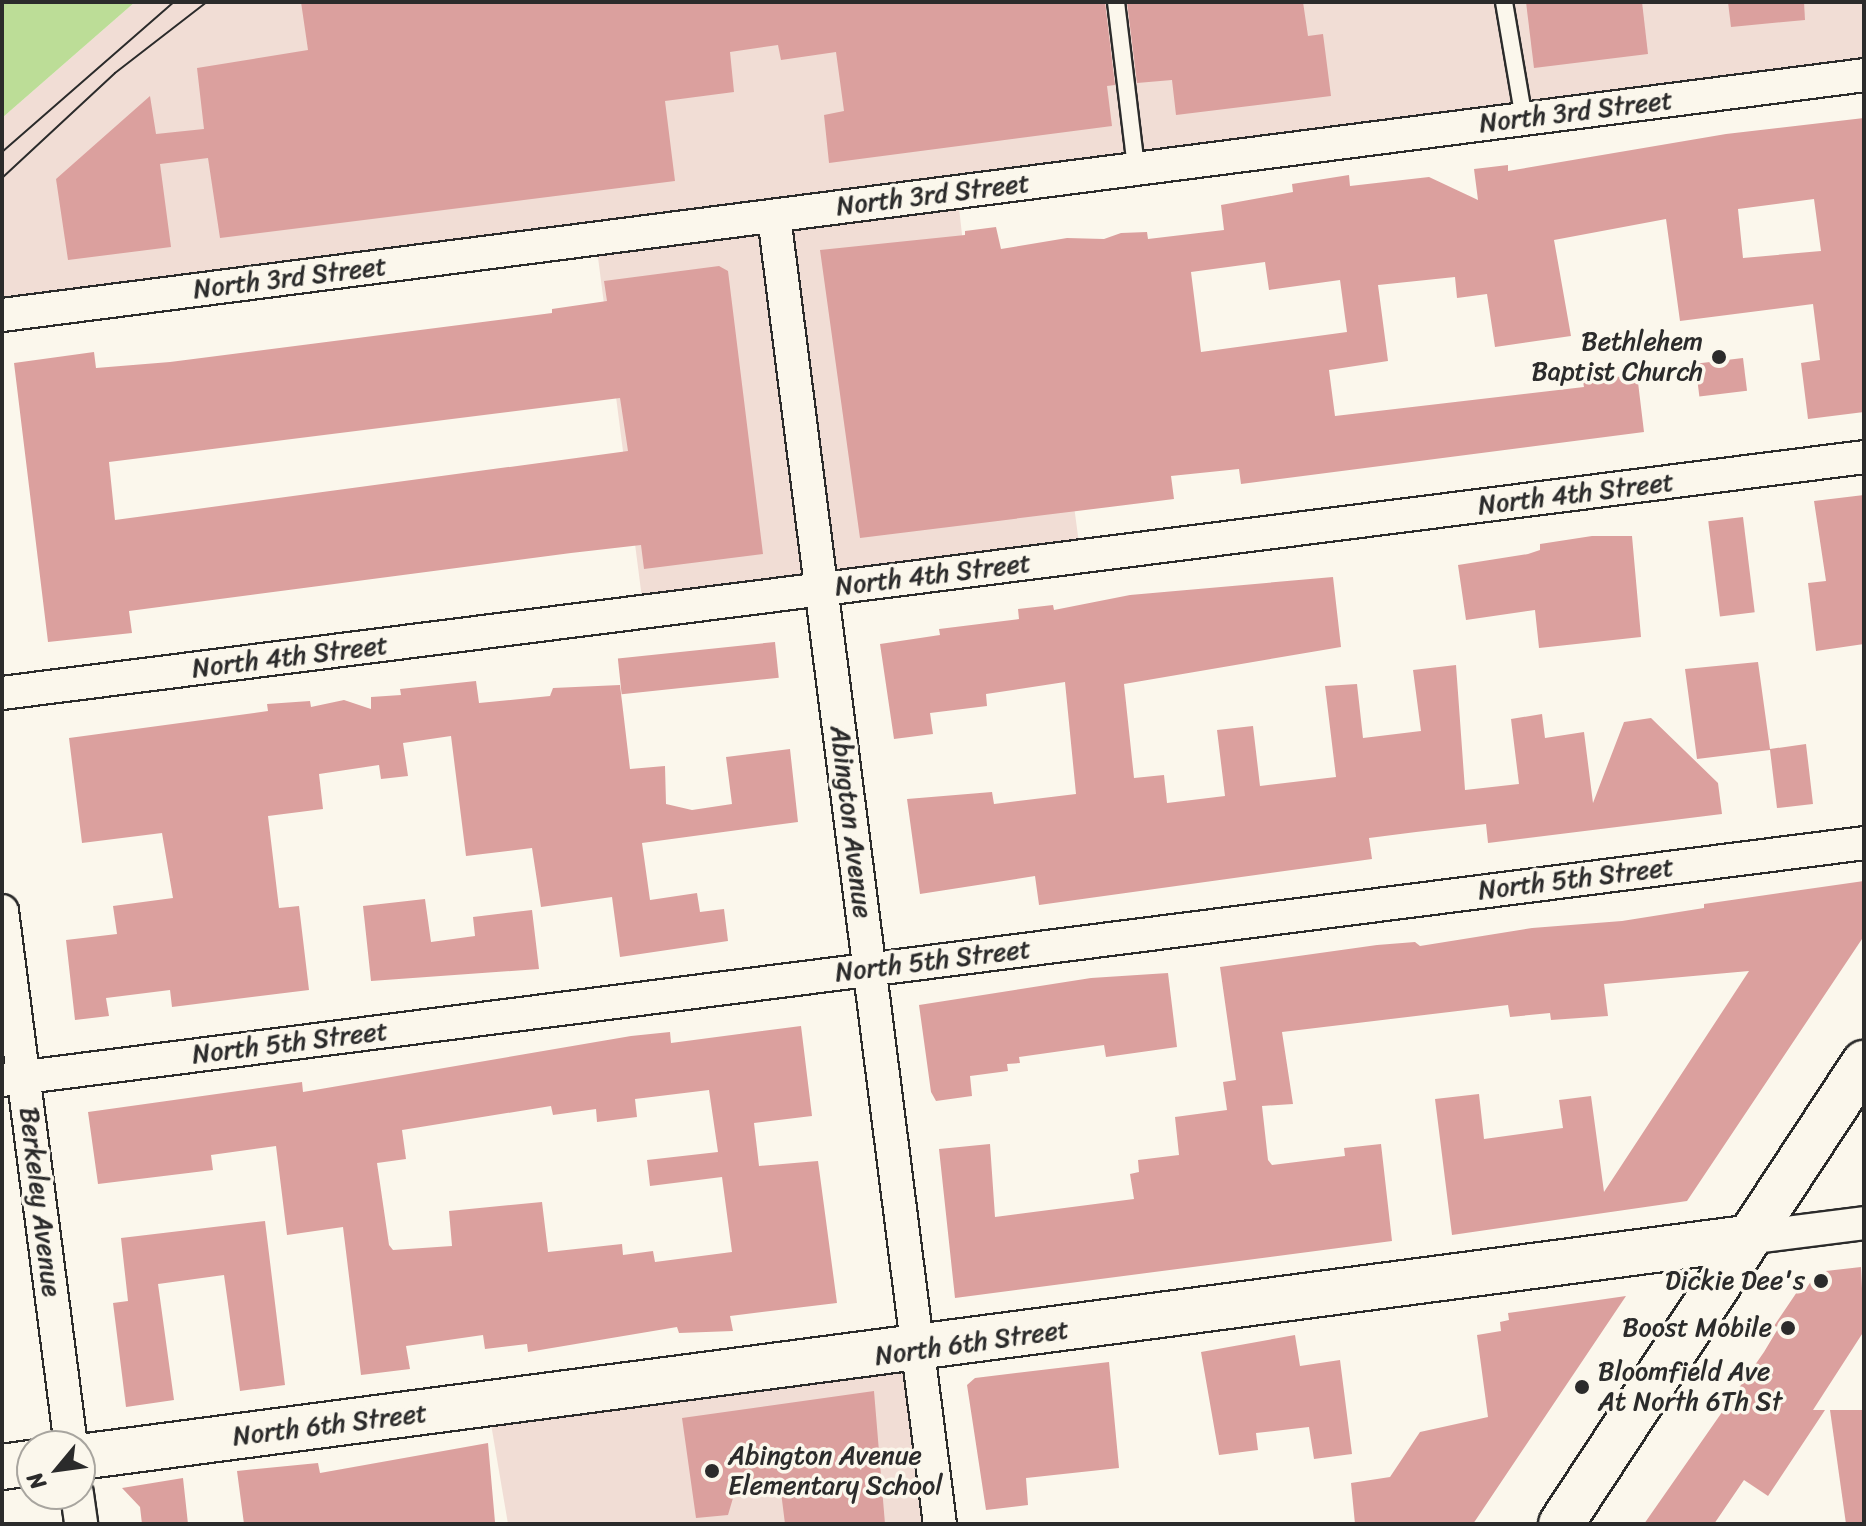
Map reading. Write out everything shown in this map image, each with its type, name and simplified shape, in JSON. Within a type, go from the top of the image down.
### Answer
[{"type":"street","name":"North 3rd Street","points":[[2,315],[1864,75]]},
{"type":"street","name":"Abington Avenue","points":[[774,216],[940,1524]]},
{"type":"street","name":"North 4th Street","points":[[2,693],[1864,457]]},
{"type":"street","name":"North 5th Street","points":[[13,1079],[1864,843]]},
{"type":"street","name":"Berkeley Avenue","points":[[2,911],[13,1079],[68,1430]]},
{"type":"street","points":[[1561,1524],[1746,1238],[1864,1063]]},
{"type":"street","name":"North 6th Street","points":[[96,1455],[918,1351],[1864,1223]]},
{"type":"lane","points":[[1116,2],[1136,168]]},
{"type":"lane","points":[[1504,2],[1524,119]]},
{"type":"shaded area","points":[[135,2],[1864,2],[1864,69],[956,182],[978,374],[1055,363],[1080,551],[643,606],[596,242],[2,317],[2,118]]},
{"type":"shaded area","name":"Abington Avenue Elementary School","points":[[910,1358],[933,1524],[508,1524],[490,1418]]},
{"type":"green space","points":[[2,2],[135,2],[2,118]]},
{"type":"building","points":[[301,2],[1105,2],[1115,85],[1107,86],[1112,126],[829,163],[824,115],[844,111],[836,52],[781,60],[778,45],[730,52],[734,92],[665,101],[675,181],[220,238],[208,158],[160,164],[171,247],[68,260],[56,179],[150,96],[156,134],[204,129],[197,68],[308,50]]},
{"type":"building","points":[[1127,2],[1303,2],[1308,36],[1323,34],[1331,96],[1176,115],[1172,80],[1137,83]]},
{"type":"building","points":[[1526,2],[1642,2],[1648,54],[1534,68]]},
{"type":"building","points":[[1728,2],[1804,2],[1805,20],[1731,27]]},
{"type":"building","points":[[1864,118],[1864,412],[1808,419],[1801,363],[1820,360],[1813,304],[1680,321],[1666,219],[1554,240],[1571,336],[1495,347],[1487,294],[1457,298],[1455,277],[1378,285],[1388,361],[1329,370],[1335,416],[1584,387],[1583,382],[1637,374],[1644,432],[1241,484],[1239,469],[1171,476],[1174,499],[860,538],[820,250],[965,235],[965,231],[996,227],[1001,249],[1067,238],[1104,239],[1121,233],[1147,232],[1148,239],[1224,230],[1221,205],[1293,192],[1292,184],[1349,175],[1350,186],[1429,177],[1478,200],[1474,169],[1508,165],[1508,171],[1726,134]],"holes":[[[1814,199],[1821,251],[1743,258],[1738,209]],[[1265,262],[1269,290],[1340,280],[1347,332],[1201,352],[1191,272]]]},
{"type":"building","points":[[719,266],[728,271],[763,554],[644,569],[641,545],[571,553],[129,611],[132,633],[48,642],[14,363],[94,352],[96,368],[170,362],[552,313],[552,309],[607,301],[604,281]],"holes":[[[620,398],[628,451],[115,520],[109,462]]]},
{"type":"building","points":[[1743,358],[1747,391],[1699,397],[1695,364]]},
{"type":"building","points":[[1864,495],[1864,644],[1816,651],[1808,583],[1826,581],[1814,501]]},
{"type":"building","points":[[1743,517],[1755,612],[1720,617],[1708,521]]},
{"type":"building","points":[[1592,536],[1632,536],[1641,637],[1539,648],[1535,610],[1466,620],[1458,565],[1528,554],[1540,550],[1540,544]]},
{"type":"building","points":[[1333,577],[1341,647],[1124,684],[1134,778],[1164,775],[1167,803],[1225,796],[1217,730],[1253,726],[1260,786],[1336,777],[1325,686],[1357,684],[1363,738],[1421,731],[1413,670],[1456,665],[1465,790],[1519,784],[1511,719],[1542,714],[1545,738],[1584,732],[1593,803],[1624,722],[1651,718],[1718,783],[1722,814],[1488,843],[1486,824],[1369,838],[1372,859],[1039,905],[1035,876],[920,894],[907,799],[992,792],[994,804],[1076,794],[1065,682],[986,694],[987,706],[930,713],[933,734],[894,739],[880,644],[940,635],[939,629],[1019,619],[1018,609],[1053,605],[1054,610],[1130,595]]},
{"type":"building","points":[[775,642],[779,678],[622,694],[618,659]]},
{"type":"building","points":[[1758,662],[1770,749],[1806,744],[1813,804],[1777,808],[1770,750],[1697,759],[1685,669]]},
{"type":"building","points":[[476,681],[479,703],[550,696],[553,688],[620,685],[630,769],[665,766],[666,804],[692,810],[732,804],[726,757],[790,749],[798,822],[642,843],[650,900],[697,893],[700,912],[724,909],[728,941],[620,957],[612,897],[541,907],[532,848],[466,856],[451,736],[403,743],[408,776],[381,779],[379,765],[319,774],[323,809],[268,816],[279,908],[299,906],[309,990],[172,1007],[170,990],[106,998],[109,1016],[75,1020],[66,940],[117,934],[113,906],[173,898],[162,833],[82,843],[69,738],[268,711],[267,704],[310,701],[311,707],[344,700],[371,709],[371,697],[401,695],[400,689]]},
{"type":"building","points":[[1864,881],[1864,936],[1687,1201],[1452,1235],[1435,1099],[1479,1094],[1484,1139],[1563,1128],[1559,1100],[1591,1096],[1604,1192],[1749,971],[1604,984],[1608,1016],[1551,1020],[1550,1013],[1510,1017],[1508,1005],[1282,1032],[1293,1104],[1262,1106],[1268,1160],[1272,1165],[1345,1156],[1344,1148],[1381,1144],[1392,1241],[955,1298],[939,1149],[990,1144],[995,1217],[1134,1199],[1130,1174],[1139,1172],[1138,1160],[1179,1155],[1175,1117],[1227,1110],[1223,1082],[1236,1080],[1220,967],[1377,945],[1415,942],[1420,946],[1532,928],[1622,921],[1704,908],[1704,904]]},
{"type":"building","points":[[425,899],[431,942],[475,936],[473,917],[532,910],[539,969],[371,981],[363,906]]},
{"type":"building","points":[[1168,973],[1177,1047],[1106,1057],[1104,1045],[1019,1057],[1020,1063],[1007,1064],[1008,1071],[970,1076],[972,1096],[936,1101],[931,1092],[919,1005],[1091,978]]},
{"type":"building","points":[[801,1026],[812,1116],[754,1123],[759,1166],[818,1161],[837,1303],[730,1316],[733,1331],[679,1333],[677,1327],[528,1352],[527,1344],[485,1349],[483,1335],[406,1346],[410,1369],[361,1375],[343,1227],[287,1235],[276,1146],[211,1155],[213,1170],[98,1184],[88,1112],[302,1082],[303,1092],[631,1036],[670,1032],[671,1043]],"holes":[[[709,1090],[718,1152],[647,1160],[650,1186],[722,1177],[732,1252],[655,1262],[653,1251],[623,1255],[622,1244],[548,1252],[542,1202],[449,1211],[452,1246],[393,1250],[389,1245],[377,1163],[406,1159],[402,1130],[551,1106],[553,1115],[596,1109],[597,1122],[637,1117],[635,1099]]]},
{"type":"building","points":[[265,1221],[285,1385],[240,1391],[224,1275],[158,1284],[174,1400],[126,1407],[113,1303],[128,1301],[121,1238]]},
{"type":"building","points":[[1861,1267],[1864,1331],[1813,1410],[1825,1410],[1768,1496],[1744,1480],[1714,1524],[1644,1524],[1764,1352],[1779,1327],[1774,1326],[1799,1289],[1804,1292],[1817,1272]]},
{"type":"building","points":[[1626,1296],[1473,1524],[1355,1524],[1351,1483],[1390,1477],[1420,1432],[1488,1417],[1477,1335],[1501,1331],[1500,1322],[1509,1320],[1508,1313]]},
{"type":"building","points":[[1295,1335],[1300,1366],[1340,1360],[1352,1454],[1314,1459],[1309,1427],[1256,1433],[1258,1450],[1219,1455],[1201,1352]]},
{"type":"building","points":[[1109,1362],[1119,1468],[1026,1478],[1028,1505],[986,1510],[967,1385],[975,1378]]},
{"type":"building","points":[[874,1391],[885,1524],[785,1524],[781,1492],[733,1498],[728,1515],[696,1518],[682,1418]]},
{"type":"building","points":[[1830,1410],[1864,1410],[1864,1524],[1846,1524]]},
{"type":"building","points":[[488,1443],[495,1522],[244,1524],[237,1471],[318,1463],[320,1473]]},
{"type":"building","points":[[183,1478],[188,1524],[142,1524],[140,1507],[122,1488]]},
{"type":"tram line","points":[[2,152],[174,2]]},
{"type":"tram line","points":[[2,178],[115,73],[207,2]]},
{"type":"place","name":"Bethlehem Baptist Church","points":[[1719,357]]},
{"type":"place","name":"Dickie Dee's","points":[[1821,1281]]},
{"type":"place","name":"Boost Mobile","points":[[1788,1328]]},
{"type":"place","name":"Bloomfield Ave At North 6Th St","points":[[1582,1387]]},
{"type":"place","name":"Abington Avenue Elementary School","points":[[712,1471]]}]
